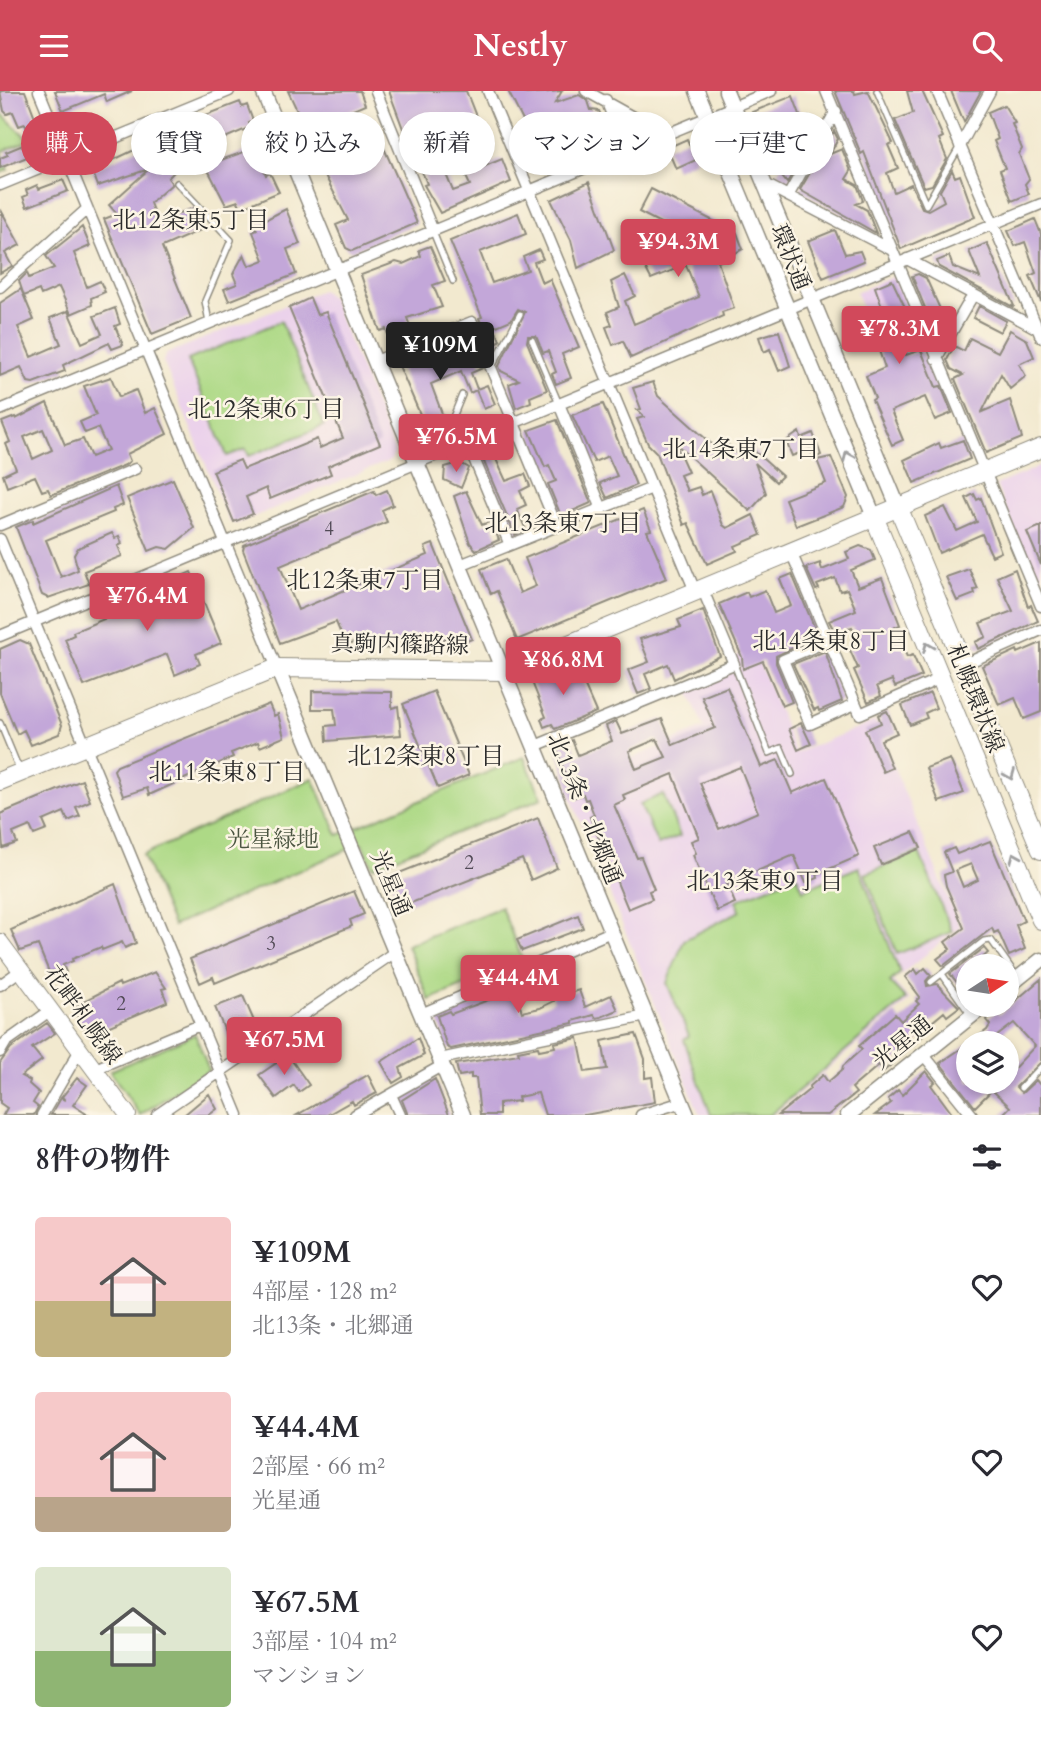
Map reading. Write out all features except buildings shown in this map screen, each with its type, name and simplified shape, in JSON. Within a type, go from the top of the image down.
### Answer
[{"type":"main road","points":[[875,519],[1041,448]]},
{"type":"main road","name":"札幌環状線","points":[[899,509],[1041,850]]},
{"type":"main road","name":"札幌環状線","points":[[875,519],[1041,920]]},
{"type":"main road","name":"真駒内篠路線","points":[[0,781],[277,668],[504,671],[875,519]]},
{"type":"main road","name":"花畔札幌線","points":[[0,942],[95,1069],[124,1113]]},
{"type":"street","points":[[39,91],[48,112]]},
{"type":"street","points":[[117,137],[229,91]]},
{"type":"street","name":"北13条・北郷通","points":[[263,91],[684,1108]]},
{"type":"street","points":[[376,91],[433,231]]},
{"type":"street","points":[[488,91],[652,488],[734,664],[535,746]]},
{"type":"street","points":[[586,91],[604,96],[629,112]]},
{"type":"street","name":"環状通","points":[[697,91],[706,112]]},
{"type":"street","name":"環状通","points":[[726,91],[899,509]]},
{"type":"street","points":[[723,112],[771,91]]},
{"type":"street","points":[[826,91],[892,250],[902,262],[936,359],[1041,606]]},
{"type":"street","points":[[937,91],[1039,333]]},
{"type":"street","points":[[960,146],[990,91]]},
{"type":"street","points":[[788,195],[836,111]]},
{"type":"street","points":[[0,185],[25,175]]},
{"type":"street","points":[[74,175],[277,668]]},
{"type":"street","points":[[0,410],[568,175]]},
{"type":"street","name":"環状通","points":[[732,175],[875,519]]},
{"type":"street","points":[[765,184],[892,250]]},
{"type":"street","points":[[0,636],[1041,204]]},
{"type":"street","points":[[0,287],[88,209]]},
{"type":"street","points":[[902,262],[973,295],[1039,333]]},
{"type":"street","points":[[936,359],[973,295]]},
{"type":"street","points":[[376,361],[472,322],[557,527]]},
{"type":"street","points":[[559,404],[602,509]]},
{"type":"street","points":[[464,444],[510,545]]},
{"type":"street","points":[[0,525],[135,469]]},
{"type":"street","points":[[460,565],[652,488]]},
{"type":"street","points":[[0,539],[238,1115]]},
{"type":"street","points":[[791,552],[860,714],[941,678]]},
{"type":"street","points":[[965,664],[1041,630]]},
{"type":"street","points":[[828,641],[783,660],[810,724],[855,704]]},
{"type":"street","name":"光星通","points":[[277,668],[463,1115]]},
{"type":"street","points":[[421,1014],[611,932]]},
{"type":"street","points":[[157,1115],[395,953]]},
{"type":"street","points":[[1019,977],[1041,960]]},
{"type":"street","points":[[0,985],[21,970]]},
{"type":"street","points":[[0,1052],[6,1042],[51,1010]]},
{"type":"street","points":[[355,1115],[441,1062],[646,1016]]},
{"type":"street","name":"光星通","points":[[848,1115],[970,1017]]},
{"type":"street","points":[[95,1069],[200,1025]]},
{"type":"street","points":[[43,1115],[80,1050]]},
{"type":"street","points":[[923,1054],[972,1115]]},
{"type":"street","points":[[391,1095],[400,1115]]},
{"type":"street","points":[[641,1115],[684,1108]]},
{"type":"lane","points":[[877,91],[926,205],[960,146]]},
{"type":"lane","points":[[177,183],[231,240],[205,301],[209,322]]},
{"type":"lane","points":[[433,231],[453,281]]},
{"type":"lane","points":[[491,369],[520,314]]},
{"type":"lane","points":[[532,340],[559,404]]},
{"type":"lane","points":[[462,395],[451,422],[464,444]]},
{"type":"lane","points":[[734,664],[769,753],[781,748],[792,775]]},
{"type":"lane","points":[[0,723],[20,772]]},
{"type":"lane","points":[[967,954],[984,940],[990,940],[997,954]]},
{"type":"lane","points":[[932,982],[956,963]]},
{"type":"lane","points":[[942,974],[956,994]]},
{"type":"lane","points":[[1021,1088],[1041,1067]]},
{"type":"shaded area","points":[[895,276],[915,326],[875,343],[856,292]]},
{"type":"shaded area","points":[[322,290],[331,297],[395,452],[391,460],[236,524],[229,521],[163,361],[166,354]]},
{"type":"shaded area","points":[[1041,466],[1041,592],[996,485]]},
{"type":"shaded area","points":[[754,650],[796,753],[875,721],[960,927],[893,981],[910,1000],[773,1115],[700,1115],[566,786],[704,728],[688,690],[740,669],[735,657]]},
{"type":"green space","points":[[0,112],[21,132],[21,143],[1,152],[8,170],[0,173]]},
{"type":"green space","points":[[281,321],[324,426],[249,456],[246,449],[227,456],[188,360]]},
{"type":"green space","name":"光星緑地","points":[[524,757],[542,798],[373,867],[362,843],[173,926],[143,855],[313,778],[338,835]]},
{"type":"green space","points":[[663,794],[680,836],[658,845],[640,804]]},
{"type":"green space","points":[[919,852],[952,932],[897,954],[865,874]]},
{"type":"green space","points":[[859,867],[900,973],[890,982],[906,999],[770,1115],[711,1115],[684,1040],[689,1036],[667,983],[684,940],[740,911],[737,900],[797,876],[803,890]]},
{"type":"green space","points":[[501,907],[523,961],[429,1000],[407,945]]},
{"type":"green space","points":[[195,1034],[209,1070],[140,1115],[110,1071]]},
{"type":"district","name":"北12条東5丁目","points":[[191,220]]},
{"type":"district","name":"北12条東6丁目","points":[[266,409]]},
{"type":"district","name":"北14条東7丁目","points":[[741,449]]},
{"type":"district","name":"北13条東7丁目","points":[[563,523]]},
{"type":"district","name":"北12条東7丁目","points":[[365,580]]},
{"type":"district","name":"北14条東8丁目","points":[[831,641]]},
{"type":"district","name":"北12条東8丁目","points":[[426,756]]},
{"type":"district","name":"北11条東8丁目","points":[[227,772]]},
{"type":"district","name":"北13条東9丁目","points":[[765,881]]}]
